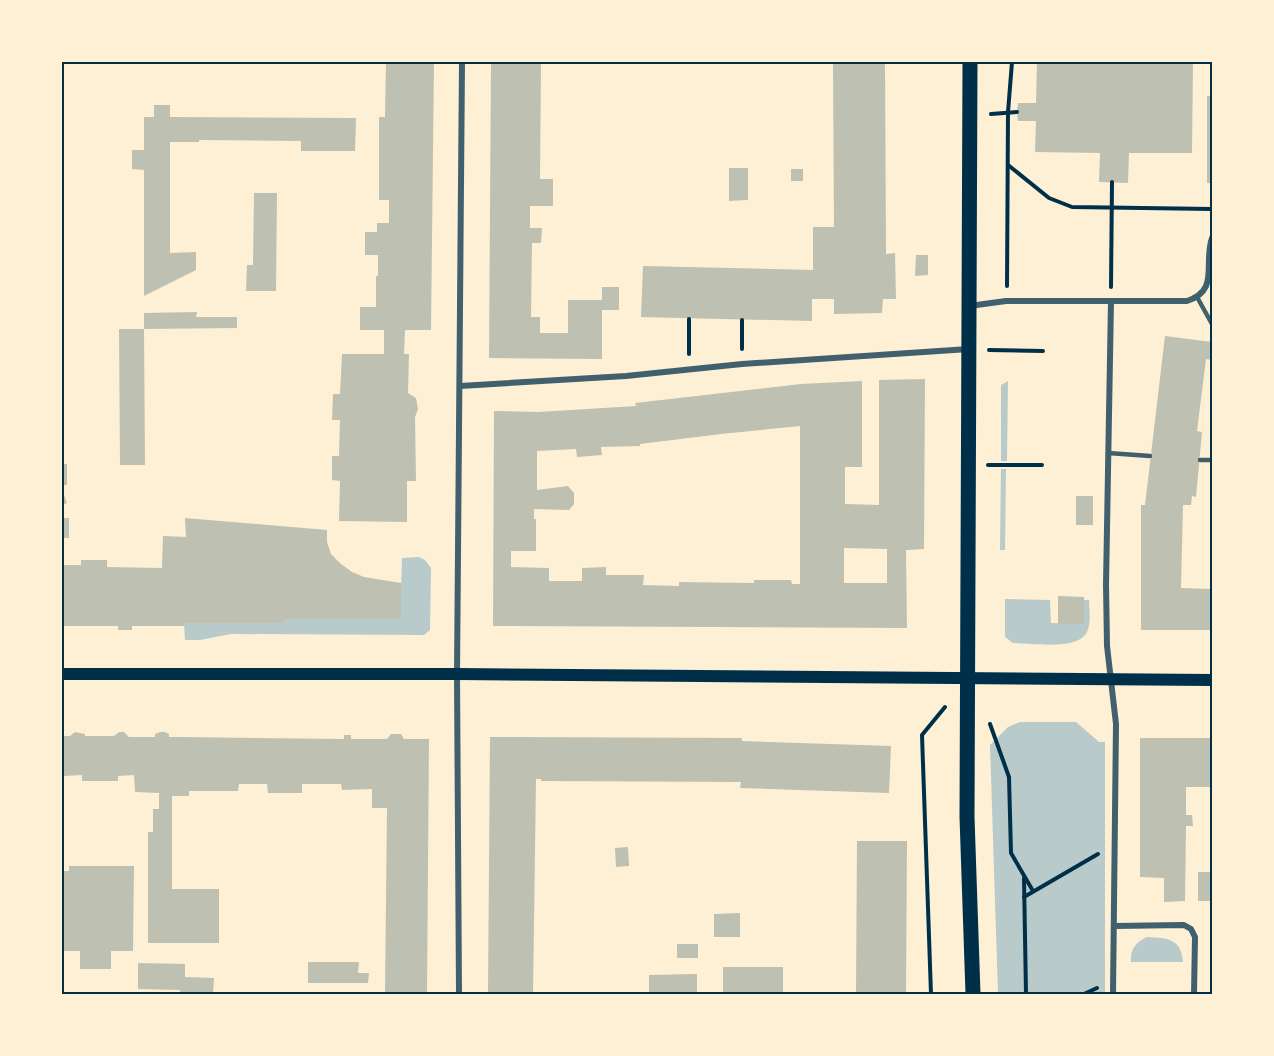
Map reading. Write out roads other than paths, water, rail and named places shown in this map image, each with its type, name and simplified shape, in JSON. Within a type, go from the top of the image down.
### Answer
[{"type":"main road","points":[[969,62],[967,817],[973,994]]},
{"type":"main road","points":[[62,674],[457,674],[967,680],[1212,680]]},
{"type":"street","points":[[459,994],[457,674],[462,62]]},
{"type":"street","points":[[969,306],[1006,302],[1187,301],[1205,291],[1212,238]]},
{"type":"street","points":[[1111,301],[1107,636],[1116,724],[1113,994]]},
{"type":"street","points":[[460,386],[626,376],[742,364],[969,349]]},
{"type":"street","points":[[1114,926],[1184,925],[1191,929],[1195,937],[1194,994]]},
{"type":"lane","points":[[1197,297],[1212,324]]},
{"type":"lane","points":[[1108,453],[1150,456]]},
{"type":"lane","points":[[1200,460],[1212,460]]}]
